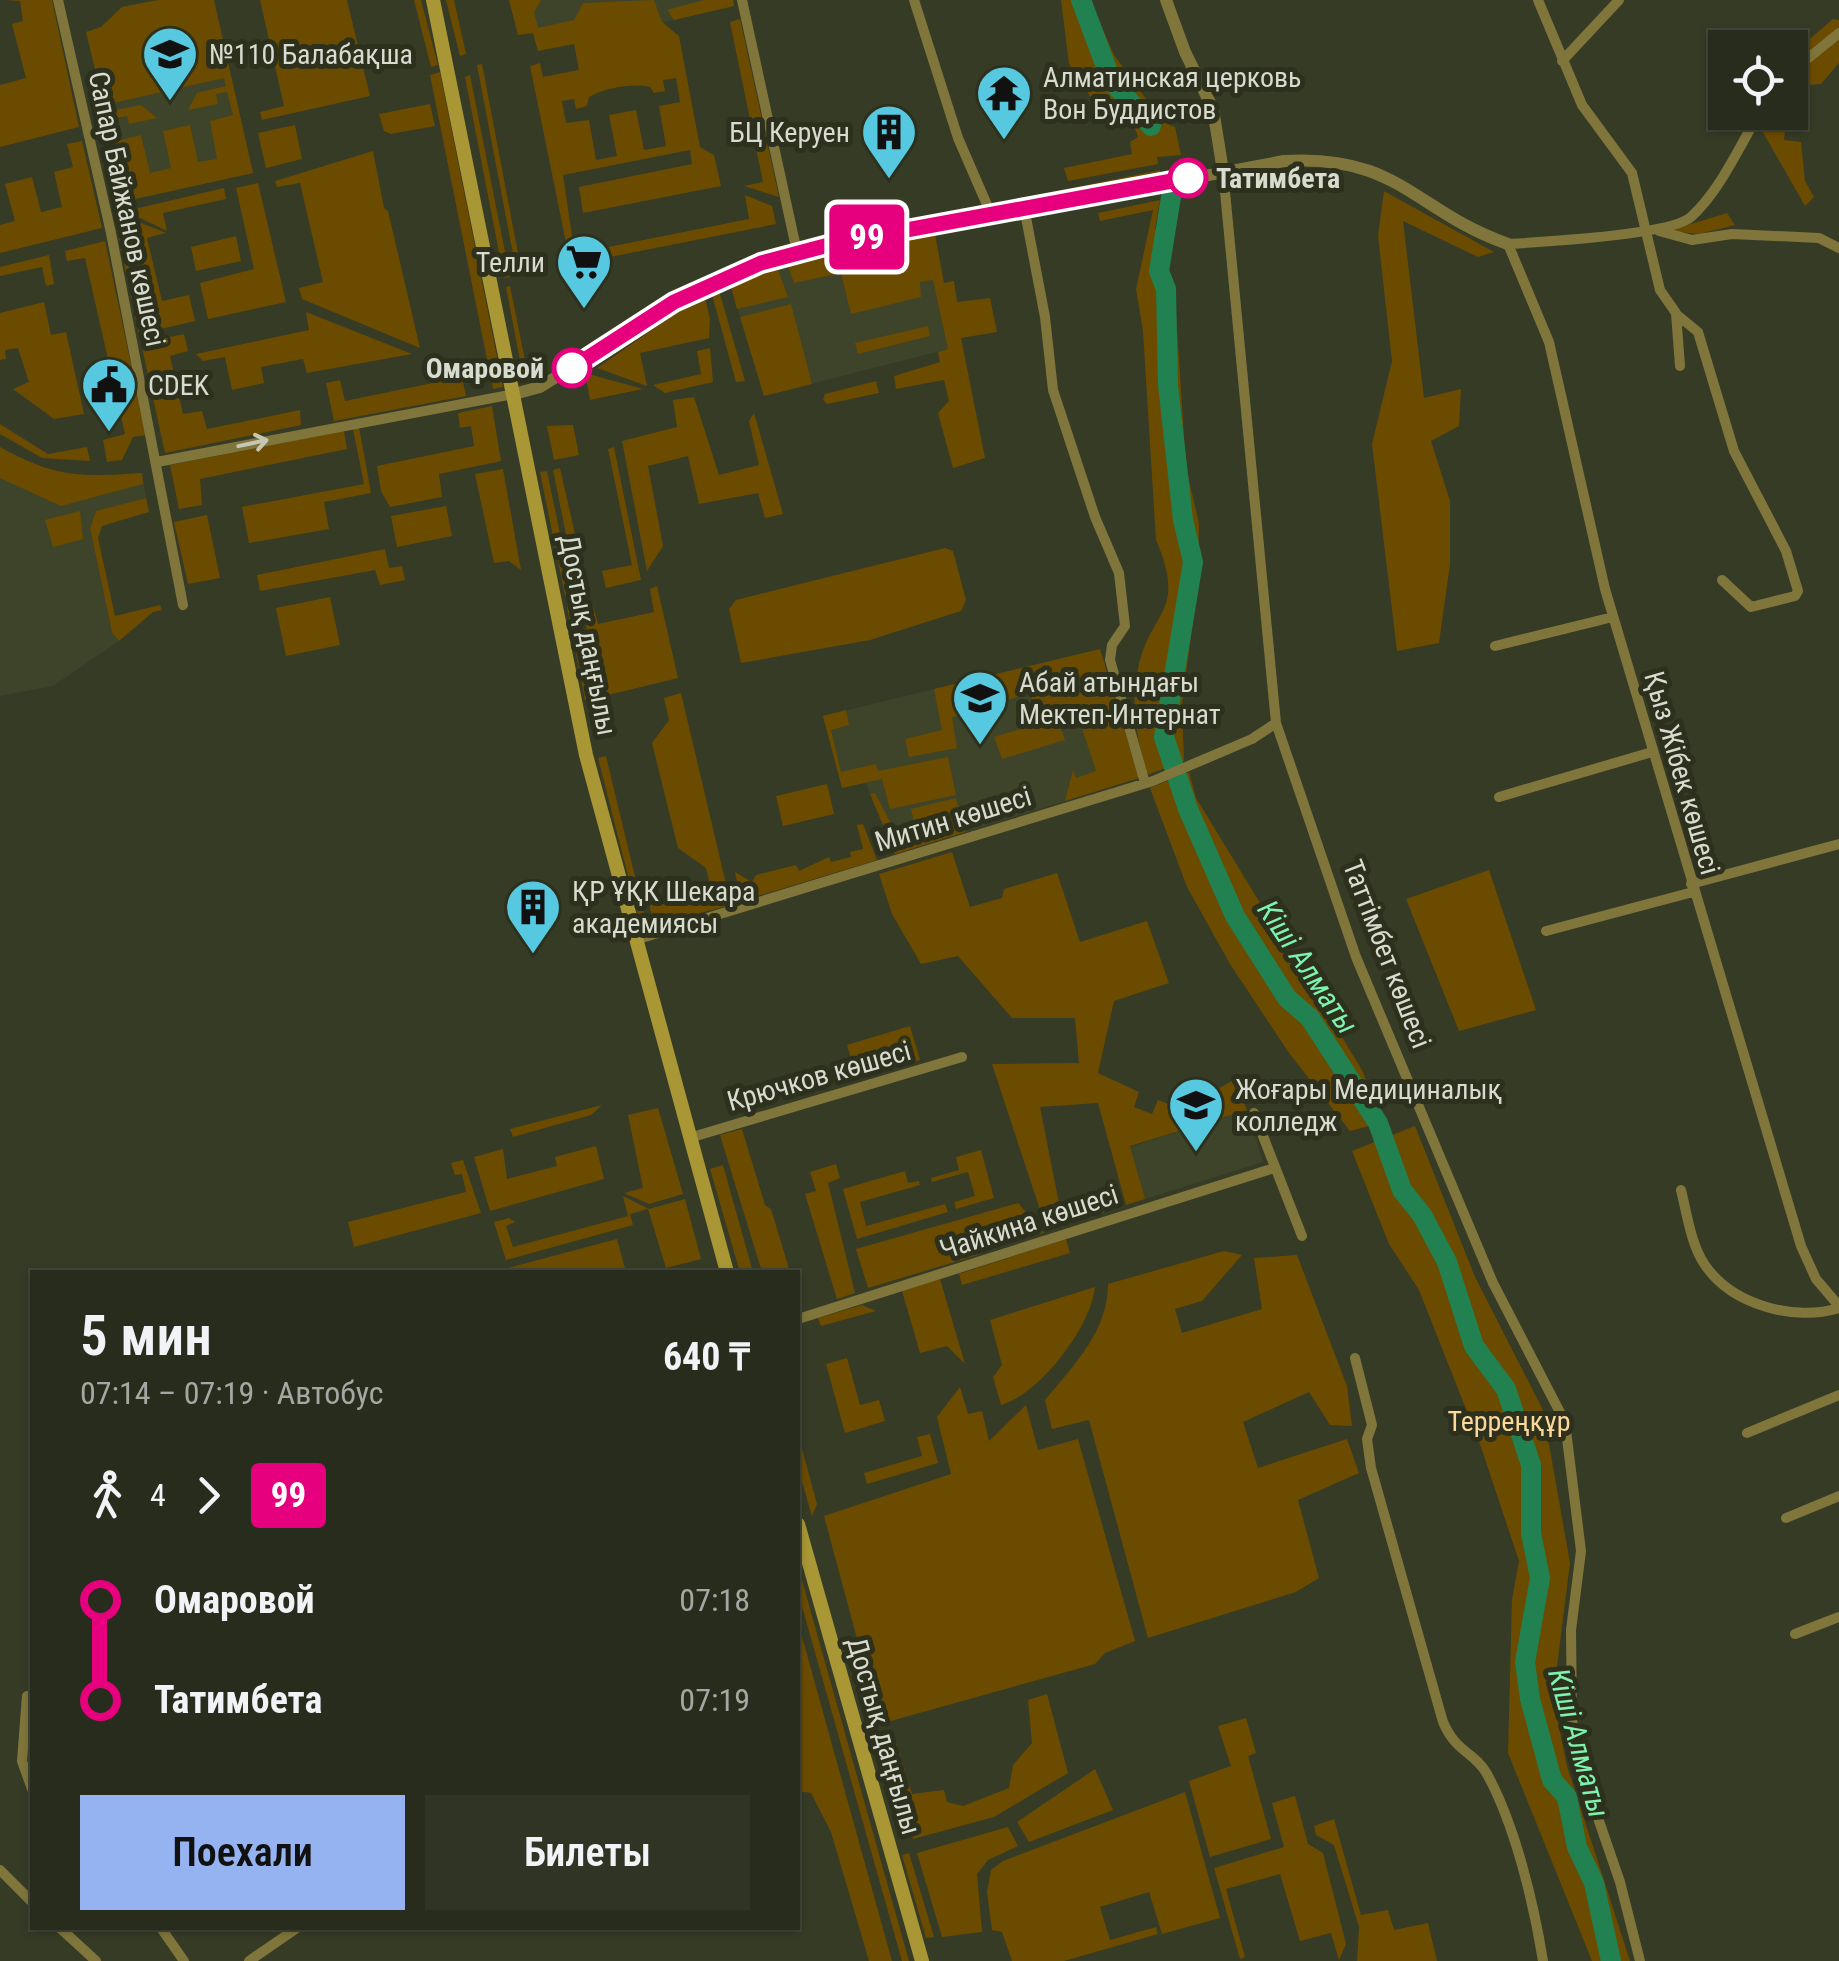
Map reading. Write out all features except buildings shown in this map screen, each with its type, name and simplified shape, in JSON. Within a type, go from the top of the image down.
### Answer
[{"type":"main road","name":"Достық даңғылы","points":[[433,0],[576,708],[635,940],[726,1270]]},
{"type":"main road","name":"Достық даңғылы","points":[[800,1531],[922,1961]]},
{"type":"street","name":"Сапар Байжанов көшесі","points":[[58,0],[157,462],[183,604]]},
{"type":"street","points":[[742,0],[797,252]]},
{"type":"street","points":[[914,0],[958,138],[991,214]]},
{"type":"street","name":"Таттімбет көшесі","points":[[1166,0],[1185,52],[1214,109],[1276,723],[1356,957],[1493,1283],[1566,1422],[1581,1551],[1571,1630],[1572,1720],[1578,1760],[1620,1882],[1640,1961]]},
{"type":"street","points":[[1538,0],[1562,61],[1594,125],[1632,174],[1644,231],[1655,256],[1660,290],[1676,313],[1698,332],[1734,451],[1786,551],[1798,590],[1795,596],[1752,607],[1722,580]]},
{"type":"street","points":[[1562,61],[1619,0]]},
{"type":"street","points":[[1808,58],[1839,33]]},
{"type":"street","points":[[157,462],[540,387],[706,284],[797,252],[1223,171],[1314,159],[1356,164],[1394,179],[1488,237],[1508,244],[1658,230],[1694,215],[1748,130]]},
{"type":"street","points":[[1024,208],[1046,317],[1053,390],[1123,590],[1126,626],[1112,644],[1110,660],[1145,783]]},
{"type":"street","points":[[1658,230],[1692,240],[1732,234],[1818,238],[1839,248]]},
{"type":"street","name":"Қыз Жібек көшесі","points":[[1508,244],[1549,342],[1613,617],[1802,1246],[1816,1279],[1839,1307]]},
{"type":"street","points":[[1676,313],[1680,366]]},
{"type":"street","points":[[1495,646],[1613,617]]},
{"type":"street","name":"Митин көшесі","points":[[635,940],[1145,783],[1252,739],[1276,723]]},
{"type":"street","points":[[1499,797],[1652,752]]},
{"type":"street","points":[[1546,931],[1839,844]]},
{"type":"street","name":"Крючков көшесі","points":[[690,1138],[962,1057]]},
{"type":"street","points":[[1254,1114],[1302,1236]]},
{"type":"street","name":"Чайкина көшесі","points":[[800,1318],[1274,1168]]},
{"type":"street","points":[[1681,1190],[1698,1250],[1721,1282],[1745,1297],[1801,1316],[1839,1307]]},
{"type":"street","points":[[1354,1358],[1372,1425],[1368,1439],[1371,1468],[1443,1722],[1452,1743],[1486,1772],[1532,1904],[1543,1961]]},
{"type":"street","points":[[1746,1433],[1839,1395]]},
{"type":"street","points":[[1786,1518],[1839,1496]]},
{"type":"street","points":[[1795,1634],[1839,1617]]},
{"type":"street","points":[[28,1696],[22,1761],[30,1783]]},
{"type":"street","points":[[0,1870],[30,1900]]},
{"type":"street","points":[[62,1930],[96,1961]]},
{"type":"street","points":[[162,1930],[184,1961]]},
{"type":"street","points":[[249,1961],[295,1930]]},
{"type":"shaded area","name":"№110 Балабақша","points":[[158,0],[214,0],[253,173],[126,201],[86,32],[101,27],[122,7]]},
{"type":"shaded area","points":[[517,0],[733,0],[734,6],[538,51],[533,33],[525,34]]},
{"type":"shaded area","points":[[799,259],[933,279],[948,349],[764,396],[730,283]]},
{"type":"shaded area","points":[[0,453],[50,479],[142,473],[146,498],[96,511],[90,528],[112,631],[119,641],[53,686],[0,696]]},
{"type":"shaded area","name":"Абай атындағы Мектеп-Интернат","points":[[1100,649],[1139,778],[895,854],[866,783],[842,788],[823,716]]},
{"type":"shaded area","name":"Жоғары Медициналық колледж","points":[[1247,1110],[1263,1162],[1145,1199],[1130,1147]]},
{"type":"green space","points":[[6,0],[52,0],[79,127],[0,147],[0,85],[26,78],[12,24],[23,21],[20,1]]},
{"type":"green space","name":"№110 Балабақша","points":[[158,0],[214,0],[253,173],[126,201],[105,112],[141,105],[157,118],[129,124],[127,116],[116,118],[121,140],[141,135],[150,173],[171,168],[163,131],[190,125],[198,162],[217,159],[210,121],[233,115],[227,92],[216,94],[218,104],[188,110],[197,93],[226,86],[224,78],[104,105],[86,32],[101,27],[122,7]]},
{"type":"green space","points":[[260,0],[347,0],[370,96],[262,120],[260,112],[284,106]]},
{"type":"green space","points":[[414,0],[421,0],[438,65],[431,67]]},
{"type":"green space","points":[[446,0],[454,0],[466,54],[460,56]]},
{"type":"green space","points":[[509,0],[541,0],[534,12],[538,28],[574,20],[583,3],[654,0],[662,22],[679,36],[700,147],[714,155],[721,186],[583,213],[579,187],[692,164],[690,150],[563,175],[575,256],[569,257],[530,66],[540,63],[543,77],[579,70],[574,44],[538,51],[533,33],[518,35]],"holes":[[[676,78],[680,102],[659,106],[666,146],[644,150],[636,110],[609,115],[617,156],[596,160],[589,120],[566,123],[562,101],[574,99],[576,109],[587,106],[589,97],[603,91],[635,86],[650,87],[654,93],[665,91],[663,80]]]},
{"type":"green space","points":[[704,0],[733,0],[734,6],[674,20],[667,10]]},
{"type":"green space","points":[[1061,0],[1090,0],[1114,55],[1163,122],[1175,127],[1181,155],[1157,157],[1158,164],[1068,181],[1064,168],[1132,154],[1130,142],[1138,137],[1134,126],[1116,110],[1099,110],[1069,64]]},
{"type":"green space","points":[[740,19],[779,197],[744,186],[763,182],[730,22]]},
{"type":"green space","points":[[1833,19],[1839,20],[1839,63],[1821,84],[1808,85],[1808,41]]},
{"type":"green space","points":[[482,64],[522,274],[517,275],[477,65]]},
{"type":"green space","points":[[440,72],[503,387],[493,389],[430,75]]},
{"type":"green space","points":[[470,75],[510,277],[504,278],[465,77]]},
{"type":"green space","points":[[430,104],[435,126],[391,134],[384,131],[379,114]]},
{"type":"green space","points":[[295,125],[302,159],[266,168],[258,133]]},
{"type":"green space","points":[[1762,130],[1785,130],[1784,140],[1801,142],[1805,181],[1814,197],[1805,206]]},
{"type":"green space","points":[[82,141],[102,228],[0,253],[0,225],[15,221],[5,184],[32,177],[41,212],[62,207],[54,172],[73,167],[67,144]]},
{"type":"green space","points":[[373,151],[420,348],[302,299],[299,288],[323,282],[300,183],[277,187],[275,181]]},
{"type":"green space","points":[[1160,170],[1161,175],[1007,207],[1007,201]]},
{"type":"green space","points":[[258,183],[286,302],[208,319],[200,283],[254,269],[236,188]]},
{"type":"green space","points":[[224,188],[226,199],[163,213],[167,231],[126,211]]},
{"type":"green space","points":[[1384,191],[1494,252],[1478,257],[1403,221],[1424,398],[1461,389],[1459,426],[1431,441],[1450,501],[1450,564],[1439,643],[1397,651],[1372,444],[1392,361],[1378,236]]},
{"type":"green space","points":[[745,195],[772,206],[776,224],[590,261],[588,251],[749,219]]},
{"type":"green space","points":[[1160,200],[1155,229],[1173,228],[1165,253],[1176,313],[1186,467],[1199,524],[1198,584],[1182,704],[1184,761],[1147,775],[1136,722],[1136,683],[1143,650],[1167,598],[1168,583],[1156,540],[1143,331],[1136,289],[1153,210],[1100,221],[1098,213]]},
{"type":"green space","points":[[1727,213],[1735,225],[1699,234],[1668,231]]},
{"type":"green space","points":[[114,215],[166,233],[147,238],[162,301],[189,295],[195,321],[139,334]]},
{"type":"green space","points":[[935,234],[944,283],[954,281],[957,302],[990,298],[997,332],[961,338],[985,458],[953,468],[938,413],[949,401],[944,380],[896,389],[894,376],[940,362],[938,352],[948,349],[933,280],[920,282],[921,297],[851,314],[841,273],[794,283],[787,263]]},
{"type":"green space","points":[[236,236],[241,261],[196,271],[191,247]]},
{"type":"green space","points":[[105,241],[146,435],[133,437],[122,460],[107,462],[103,440],[125,434],[85,258],[67,261],[65,251]]},
{"type":"green space","points":[[49,255],[54,284],[46,286],[42,267],[0,276],[0,267]]},
{"type":"green space","points":[[777,267],[788,297],[737,309],[730,283]]},
{"type":"green space","points":[[510,286],[527,370],[522,371],[506,287]]},
{"type":"green space","points":[[718,287],[745,381],[736,382],[711,291]]},
{"type":"green space","points":[[704,294],[710,319],[709,338],[640,353],[647,386],[597,368]]},
{"type":"green space","points":[[44,302],[51,335],[66,332],[84,414],[54,419],[13,389],[29,382],[18,348],[5,350],[6,359],[0,360],[0,313]]},
{"type":"green space","points":[[791,304],[812,384],[764,396],[740,317]]},
{"type":"green space","points":[[306,312],[412,354],[307,373],[303,359],[261,367],[264,383],[232,390],[225,357],[203,361],[196,354],[309,330]]},
{"type":"green space","points":[[928,326],[930,336],[858,354],[855,343]]},
{"type":"green space","points":[[184,334],[188,351],[170,356],[183,414],[202,411],[207,429],[300,410],[301,425],[165,453],[141,343]]},
{"type":"green space","points":[[710,348],[713,382],[665,393],[653,385],[701,374],[697,351]]},
{"type":"green space","points":[[585,373],[643,389],[590,400]]},
{"type":"green space","points":[[462,377],[466,396],[334,421],[326,383],[340,380],[345,401]]},
{"type":"green space","points":[[876,381],[879,393],[827,404],[823,400],[825,394]]},
{"type":"green space","points":[[694,397],[719,475],[759,465],[749,421],[754,413],[783,514],[765,518],[758,493],[699,504],[688,456],[648,466],[663,546],[647,571],[622,441],[677,427],[673,400]]},
{"type":"green space","points":[[492,406],[501,461],[439,474],[442,497],[390,507],[381,491],[377,466],[474,446],[471,426],[460,428],[458,413]]},
{"type":"green space","points":[[0,424],[48,454],[87,447],[90,461],[42,458],[0,434]]},
{"type":"green space","points":[[573,425],[579,455],[554,460],[547,426]]},
{"type":"green space","points":[[359,427],[371,493],[324,502],[329,529],[249,543],[242,507],[364,484],[353,429]]},
{"type":"green space","points":[[344,431],[347,449],[200,479],[202,505],[179,509],[170,465]]},
{"type":"green space","points":[[0,447],[37,465],[69,473],[142,473],[143,484],[61,506],[0,478]]},
{"type":"green space","points":[[614,447],[641,580],[606,588],[602,571],[632,565],[608,449]]},
{"type":"green space","points":[[560,468],[588,591],[578,594],[553,470]]},
{"type":"green space","points":[[503,469],[521,570],[509,561],[494,563],[475,474]]},
{"type":"green space","points":[[547,471],[573,597],[565,596],[540,472]]},
{"type":"green space","points":[[146,498],[149,512],[102,526],[98,538],[115,616],[160,605],[162,610],[153,612],[119,641],[112,632],[90,528],[96,511]]},
{"type":"green space","points":[[446,506],[452,536],[397,547],[391,516]]},
{"type":"green space","points":[[80,511],[83,539],[53,547],[45,520]]},
{"type":"green space","points":[[207,515],[220,578],[188,584],[174,522]]},
{"type":"green space","points":[[945,548],[953,551],[966,600],[961,611],[870,640],[741,663],[729,609],[736,600]]},
{"type":"green space","points":[[385,549],[389,568],[402,566],[405,580],[380,585],[375,570],[260,591],[257,575]]},
{"type":"green space","points":[[657,586],[678,678],[600,697],[582,604],[592,602],[598,624],[654,612],[650,589]]},
{"type":"green space","points":[[330,597],[340,645],[286,656],[276,608]]},
{"type":"green space","points":[[575,604],[594,699],[585,700],[567,607]]},
{"type":"green space","points":[[1100,649],[1139,778],[1065,801],[1073,770],[1076,778],[1096,771],[1076,710],[1057,717],[1065,740],[1002,759],[994,737],[1040,723],[1030,693],[952,717],[957,748],[909,757],[905,739],[942,730],[934,689]]},
{"type":"green space","points":[[681,693],[731,905],[654,925],[644,882],[650,880],[655,902],[711,889],[706,868],[678,848],[652,743],[669,720],[664,698]]},
{"type":"green space","points":[[846,710],[849,725],[831,730],[841,772],[876,764],[878,771],[948,757],[956,795],[890,809],[882,779],[842,788],[823,716]]},
{"type":"green space","points":[[606,756],[644,914],[638,915],[598,758]]},
{"type":"green space","points":[[1189,772],[1196,798],[1362,1070],[1384,1122],[1350,1131],[1289,1053],[1230,964],[1187,887],[1150,788]]},
{"type":"green space","points":[[827,784],[834,814],[783,826],[776,796]]},
{"type":"green space","points":[[875,793],[897,835],[916,830],[911,809],[956,798],[965,832],[895,854],[870,794]]},
{"type":"green space","points":[[863,824],[877,860],[741,901],[735,872],[752,882],[756,875],[796,865],[799,871],[829,857],[831,862],[851,857],[850,852],[863,849],[857,825]]},
{"type":"green space","points":[[952,852],[970,907],[1002,898],[1004,889],[1057,873],[1080,942],[1147,921],[1169,983],[1114,1001],[1098,1073],[1139,1092],[1134,1107],[1152,1114],[1158,1100],[1181,1109],[1234,1080],[1247,1110],[1130,1146],[1145,1199],[1126,1205],[1098,1103],[1040,1107],[1060,1208],[1098,1201],[1105,1212],[1046,1228],[992,1064],[1079,1063],[1075,1018],[1012,1018],[958,956],[921,964],[892,914],[879,874]]},
{"type":"green space","points":[[1489,870],[1536,1010],[1459,1031],[1406,899]]},
{"type":"green space","points":[[910,1026],[920,1060],[857,1079],[847,1045]]},
{"type":"green space","points":[[602,1105],[591,1115],[513,1137],[510,1129]]},
{"type":"green space","points":[[658,1108],[683,1194],[649,1204],[624,1193],[643,1188],[628,1115]]},
{"type":"green space","name":"Терреңқұр","points":[[1415,1126],[1475,1277],[1543,1410],[1570,1563],[1553,1698],[1567,1766],[1630,1961],[1592,1961],[1508,1753],[1512,1600],[1519,1561],[1481,1447],[1419,1290],[1389,1244],[1352,1151]]},
{"type":"green space","points":[[742,1129],[789,1270],[761,1270],[720,1135]]},
{"type":"green space","points":[[596,1146],[604,1179],[490,1211],[474,1157],[503,1149],[507,1179],[557,1166],[555,1157]]},
{"type":"green space","points":[[981,1150],[994,1198],[956,1209],[954,1202],[975,1196],[968,1172],[932,1182],[931,1178],[959,1170],[956,1157]]},
{"type":"green space","points":[[463,1160],[481,1213],[354,1247],[348,1222],[466,1192],[462,1174],[455,1175],[451,1163]]},
{"type":"green space","points":[[836,1164],[840,1178],[828,1183],[855,1293],[837,1299],[805,1194],[816,1191],[810,1172]]},
{"type":"green space","points":[[723,1165],[752,1270],[739,1270],[710,1169]]},
{"type":"green space","points":[[905,1171],[908,1183],[919,1181],[920,1185],[860,1202],[866,1226],[945,1204],[948,1212],[857,1239],[843,1189]]},
{"type":"green space","points":[[623,1196],[649,1209],[685,1199],[701,1259],[666,1268],[648,1209],[630,1214],[633,1225],[506,1260],[494,1222],[509,1218],[515,1222],[506,1226],[513,1247],[628,1216]]},
{"type":"green space","points":[[1018,1203],[1044,1233],[1009,1241],[1003,1224],[976,1233],[978,1255],[868,1288],[856,1249]]},
{"type":"green space","points":[[617,1239],[625,1270],[508,1270]]},
{"type":"green space","points":[[1066,1239],[1070,1253],[962,1285],[959,1274]]},
{"type":"green space","points":[[1224,1251],[1242,1255],[1202,1301],[1175,1309],[1182,1333],[1262,1309],[1254,1258],[1297,1255],[1347,1386],[1352,1426],[1330,1425],[1309,1392],[1243,1422],[1258,1468],[1347,1439],[1359,1473],[1298,1500],[1319,1578],[1296,1592],[1148,1638],[1089,1420],[1052,1429],[1045,1400],[1096,1332],[1108,1284]]},
{"type":"green space","points":[[940,1279],[965,1364],[947,1346],[920,1353],[902,1291]]},
{"type":"green space","points":[[1095,1287],[1084,1321],[1061,1357],[1032,1388],[1001,1405],[993,1377],[1002,1365],[990,1320]]},
{"type":"green space","points":[[862,1305],[876,1311],[821,1326],[818,1318]]},
{"type":"green space","points":[[847,1358],[860,1405],[879,1400],[885,1421],[845,1433],[826,1364]]},
{"type":"green space","points":[[960,1387],[968,1414],[982,1411],[989,1441],[1026,1405],[1038,1450],[1078,1439],[1135,1641],[1105,1653],[1095,1664],[880,1724],[824,1516],[951,1474],[937,1417]]},
{"type":"green space","points":[[930,1434],[938,1463],[867,1484],[864,1473],[922,1456],[917,1437]]},
{"type":"green space","points":[[800,1441],[817,1504],[812,1516],[800,1475]]},
{"type":"green space","points":[[800,1573],[909,1961],[902,1961],[800,1599]]},
{"type":"green space","points":[[800,1629],[892,1961],[869,1961],[831,1832],[811,1793],[800,1791]]},
{"type":"green space","points":[[1047,1694],[1068,1773],[994,1817],[913,1839],[884,1737],[893,1733],[912,1794],[944,1790],[947,1802],[963,1806],[1009,1788],[1013,1765],[1032,1743],[1028,1700]]},
{"type":"green space","points":[[1246,1718],[1256,1753],[1248,1756],[1271,1839],[1210,1857],[1189,1781],[1231,1766],[1218,1726]]},
{"type":"green space","points":[[1095,1769],[1113,1810],[1029,1842],[1017,1822]]},
{"type":"green space","points":[[1185,1792],[1220,1918],[1162,1934],[1149,1892],[1100,1907],[1110,1940],[1156,1927],[1158,1934],[1064,1961],[1012,1961],[1002,1932],[992,1930],[987,1892],[991,1870],[1003,1861]]},
{"type":"green space","points":[[1295,1796],[1308,1844],[1323,1853],[1346,1944],[1339,1960],[1331,1933],[1300,1941],[1280,1874],[1226,1889],[1245,1957],[1240,1959],[1214,1868],[1284,1847],[1272,1803]]},
{"type":"green space","points":[[1334,1819],[1361,1915],[1388,1910],[1394,1930],[1428,1923],[1437,1961],[1357,1961],[1359,1927],[1334,1845],[1316,1835],[1314,1826]]},
{"type":"green space","points":[[1008,1827],[1018,1846],[988,1860],[977,1874],[982,1932],[942,1937],[917,1853]]},
{"type":"green space","points":[[909,1853],[934,1937],[926,1938],[902,1855]]},
{"type":"waterway","name":"Кіші Алматы","points":[[1081,0],[1111,80],[1151,126]]},
{"type":"waterway","name":"Кіші Алматы","points":[[1171,197],[1159,271],[1166,289],[1168,385],[1183,520],[1193,562],[1164,737],[1188,809],[1235,916],[1287,998],[1310,1018],[1378,1123],[1402,1190],[1422,1215],[1447,1262],[1474,1346],[1506,1389],[1531,1465],[1531,1533],[1540,1578],[1525,1662],[1530,1699],[1552,1780],[1567,1797],[1577,1847],[1594,1883],[1611,1961]]},
{"type":"bus line","name":"99","points":[[572,368],[706,284],[761,263],[836,243],[1188,178]]},
{"type":"place","name":"№110 Балабақша","points":[[170,103]]},
{"type":"place","name":"Алматинская церковь Вон Буддистов","points":[[1004,142]]},
{"type":"place","name":"Татимбета","points":[[1188,178]]},
{"type":"place","name":"БЦ Керуен","points":[[889,181]]},
{"type":"place","name":"Телли","points":[[584,311]]},
{"type":"place","name":"Омаровой","points":[[572,368]]},
{"type":"place","name":"CDEK","points":[[109,434]]},
{"type":"place","name":"Абай атындағы Мектеп-Интернат","points":[[980,747]]},
{"type":"place","name":"ҚР ҰҚК Шекара академиясы","points":[[533,956]]},
{"type":"place","name":"Жоғары Медициналық колледж","points":[[1196,1154]]}]
